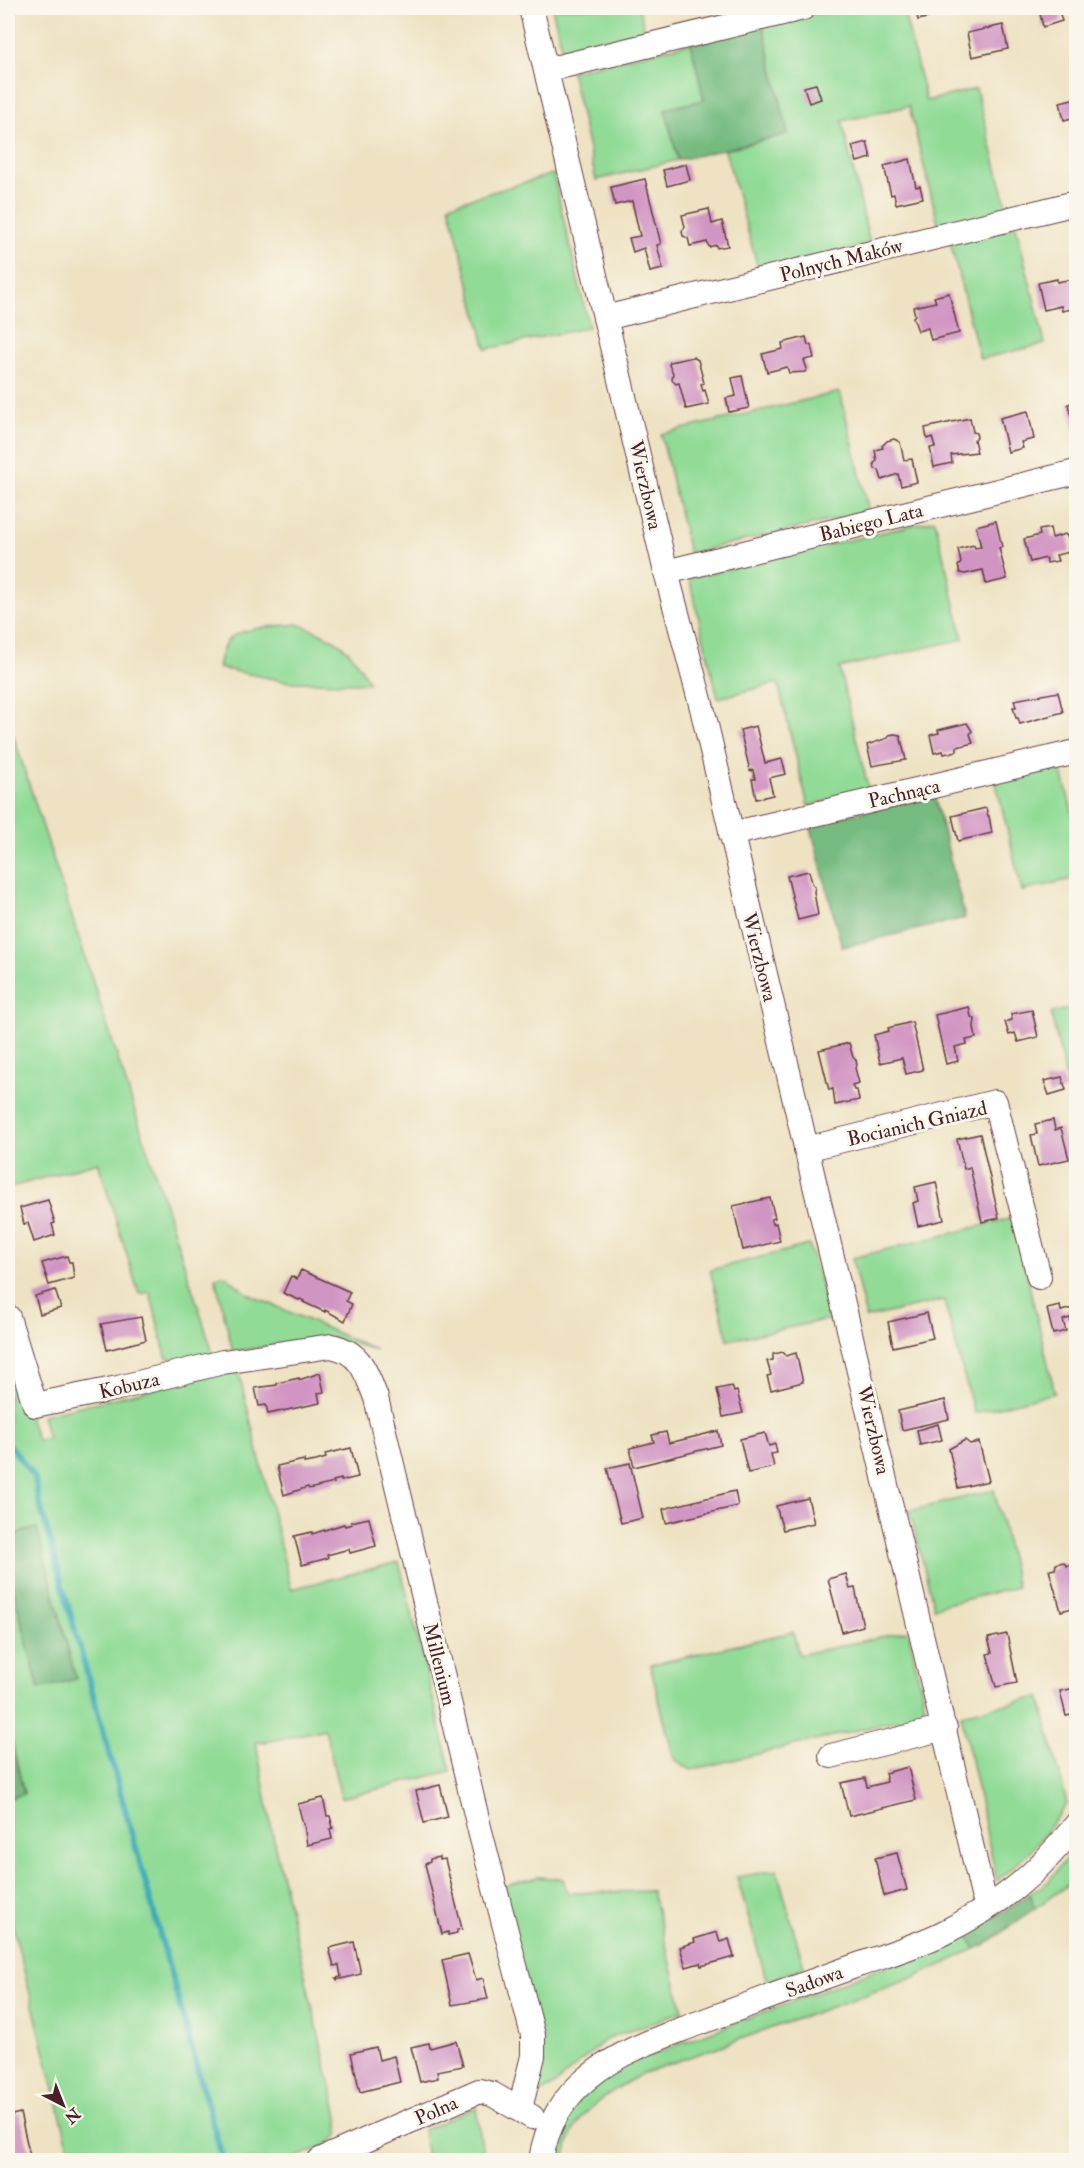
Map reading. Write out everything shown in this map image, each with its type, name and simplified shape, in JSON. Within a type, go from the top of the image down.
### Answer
[{"type":"street","name":"Wierzbowa","points":[[531,8],[666,572],[702,708],[983,1895],[988,1907]]},
{"type":"street","points":[[546,70],[803,8]]},
{"type":"street","name":"Polnych Maków","points":[[605,318],[1077,202]]},
{"type":"street","name":"Babiego Lata","points":[[666,572],[1077,472]]},
{"type":"street","name":"Pachnąca","points":[[731,834],[1077,752]]},
{"type":"street","name":"Bocianich Gniazd","points":[[806,1149],[995,1102],[1039,1277]]},
{"type":"street","name":"Kobuza","points":[[8,1317],[35,1405],[118,1388],[223,1362]]},
{"type":"street","name":"Millenium","points":[[223,1362],[331,1346],[344,1348],[353,1354],[369,1380],[376,1398],[480,1831],[533,2035],[533,2056],[520,2109]]},
{"type":"street","points":[[831,1756],[945,1728]]},
{"type":"street","name":"Sadowa","points":[[549,2128],[563,2103],[580,2085],[599,2069],[631,2051],[712,2018],[927,1940],[988,1907],[1017,1888],[1036,1871],[1077,1825]]},
{"type":"street","name":"Polna","points":[[333,2158],[479,2091],[492,2094],[549,2128]]},
{"type":"street","points":[[542,2160],[549,2128]]},
{"type":"green space","points":[[552,8],[639,8],[646,35],[564,56]]},
{"type":"green space","points":[[839,8],[903,8],[926,101],[976,89],[1008,211],[939,227],[909,106],[842,121],[870,244],[759,271],[725,150],[787,134],[763,26]]},
{"type":"green space","points":[[763,26],[788,134],[678,160],[665,109],[704,100],[691,43]]},
{"type":"green space","points":[[691,43],[704,100],[665,109],[678,160],[596,180],[571,71]]},
{"type":"green space","points":[[553,174],[589,327],[486,349],[449,205]]},
{"type":"green space","points":[[1016,226],[1045,344],[980,359],[950,241]]},
{"type":"green space","points":[[840,392],[869,512],[689,553],[661,434]]},
{"type":"green space","points":[[935,520],[963,639],[839,668],[869,791],[808,806],[778,683],[718,698],[689,578]]},
{"type":"green space","points":[[298,624],[323,634],[341,645],[355,660],[369,683],[289,682],[218,668],[224,646],[233,636],[261,628]]},
{"type":"green space","points":[[8,719],[214,1356],[182,1364],[166,1357],[150,1292],[139,1294],[98,1162],[8,1188]]},
{"type":"green space","points":[[1060,764],[1076,827],[1076,878],[1022,891],[995,779]]},
{"type":"green space","points":[[934,795],[965,918],[842,947],[810,824]]},
{"type":"green space","points":[[1076,1007],[1076,1099],[1071,1100],[1051,1013]]},
{"type":"green space","points":[[1013,1218],[1055,1393],[974,1413],[944,1300],[866,1318],[852,1258]]},
{"type":"green space","points":[[809,1245],[831,1319],[728,1340],[710,1270]]},
{"type":"green space","points":[[225,1275],[248,1294],[376,1350],[327,1337],[233,1352],[215,1277]]},
{"type":"green space","points":[[238,1369],[291,1589],[399,1562],[451,1771],[341,1798],[325,1729],[266,1742],[256,1742],[275,1847],[339,2121],[339,2135],[327,2145],[290,2160],[72,2160],[8,1907],[8,1798],[24,1793],[8,1726],[8,1569],[39,1689],[36,1528],[8,1536],[8,1385],[15,1375],[37,1440],[48,1439],[42,1415]]},
{"type":"green space","points":[[994,1490],[1017,1587],[934,1607],[910,1511]]},
{"type":"green space","points":[[37,1528],[76,1679],[39,1689],[8,1569],[8,1536]]},
{"type":"green space","points":[[908,1631],[925,1706],[912,1717],[691,1770],[674,1759],[650,1665],[793,1632],[799,1655]]},
{"type":"green space","points":[[1040,1697],[1067,1804],[1033,1848],[997,1881],[961,1714]]},
{"type":"green space","points":[[8,1726],[24,1794],[8,1798]]},
{"type":"green space","points":[[1076,1846],[1076,1879],[1035,1908],[1030,1894],[1048,1882]]},
{"type":"green space","points":[[777,1870],[804,1967],[767,1982],[737,1877]]},
{"type":"green space","points":[[538,1877],[563,1879],[567,1893],[652,1891],[683,2011],[605,2040],[557,2083],[540,2093],[534,2082],[504,1886]]},
{"type":"green space","points":[[1030,1894],[1035,1908],[986,1944],[975,1949],[966,1933]]},
{"type":"green space","points":[[966,1933],[975,1949],[916,1977],[644,2073],[604,2097],[592,2107],[574,2130],[565,2160],[554,2160],[559,2138],[573,2108],[595,2082],[609,2073],[624,2065],[928,1950]]},
{"type":"green space","points":[[476,2107],[484,2160],[427,2160],[423,2130]]},
{"type":"building","points":[[915,8],[936,8],[938,15],[918,20]]},
{"type":"building","points":[[1048,8],[1049,10],[1058,8],[1062,21],[1043,27],[1039,9]]},
{"type":"building","points":[[1003,25],[1008,49],[972,57],[967,33]]},
{"type":"building","points":[[816,84],[821,99],[809,103],[804,87]]},
{"type":"building","points":[[1076,98],[1076,117],[1064,120],[1060,102]]},
{"type":"building","points":[[867,142],[871,158],[857,162],[852,146]]},
{"type":"building","points":[[910,159],[916,187],[920,186],[923,198],[896,204],[894,194],[891,195],[884,166]]},
{"type":"building","points":[[686,164],[690,180],[667,186],[663,170]]},
{"type":"building","points":[[645,179],[661,244],[657,245],[663,269],[650,272],[644,248],[633,252],[629,238],[640,236],[632,201],[615,205],[611,187]]},
{"type":"building","points":[[709,209],[712,224],[722,221],[728,246],[709,247],[707,242],[690,246],[688,238],[683,236],[682,231],[685,227],[682,215]]},
{"type":"building","points":[[1057,279],[1057,282],[1072,279],[1074,285],[1076,284],[1076,308],[1062,311],[1061,306],[1044,310],[1038,283]]},
{"type":"building","points":[[949,293],[959,333],[931,340],[928,328],[918,331],[913,317],[915,315],[913,307],[936,302],[934,297]]},
{"type":"building","points":[[806,337],[808,345],[811,345],[814,358],[804,360],[807,369],[805,372],[789,373],[787,367],[767,372],[762,354],[783,349],[782,343]]},
{"type":"building","points":[[693,357],[698,360],[704,383],[701,384],[709,404],[686,409],[679,383],[676,384],[672,380],[673,373],[669,365],[670,362]]},
{"type":"building","points":[[742,376],[749,408],[729,412],[726,398],[736,396],[732,378]]},
{"type":"building","points":[[1076,402],[1076,431],[1075,432],[1068,404]]},
{"type":"building","points":[[1028,411],[1034,439],[1021,442],[1023,448],[1008,452],[1000,418]]},
{"type":"building","points":[[970,418],[973,432],[977,437],[974,440],[977,452],[951,455],[952,463],[934,467],[930,448],[935,447],[932,437],[927,439],[925,428]]},
{"type":"building","points":[[894,439],[900,442],[904,460],[912,459],[917,482],[901,486],[898,474],[882,480],[879,470],[875,469],[874,463],[877,461],[875,450],[883,448],[882,446],[887,441]]},
{"type":"building","points":[[996,521],[1002,547],[999,548],[1007,579],[986,584],[983,570],[960,573],[958,566],[961,563],[958,549],[974,545],[975,548],[981,547],[976,526]]},
{"type":"building","points":[[1050,528],[1052,538],[1065,534],[1069,539],[1070,552],[1056,555],[1058,561],[1047,563],[1046,558],[1030,562],[1024,539],[1040,535],[1039,530]]},
{"type":"building","points":[[1058,692],[1063,712],[1020,724],[1013,707],[1016,707],[1014,700]]},
{"type":"building","points":[[967,723],[972,731],[970,734],[973,743],[957,747],[957,751],[944,754],[943,751],[934,753],[930,735],[939,733],[938,730]]},
{"type":"building","points":[[756,726],[765,763],[782,759],[786,774],[769,778],[773,795],[756,799],[752,779],[755,779],[753,770],[750,771],[740,730]]},
{"type":"building","points":[[894,734],[900,735],[906,760],[872,766],[867,745]]},
{"type":"building","points":[[986,808],[992,833],[958,841],[952,816]]},
{"type":"building","points":[[809,871],[815,887],[818,915],[798,920],[787,876]]},
{"type":"building","points":[[969,1007],[971,1017],[975,1019],[976,1038],[966,1040],[967,1044],[955,1047],[958,1061],[946,1064],[935,1015]]},
{"type":"building","points":[[1032,1010],[1038,1037],[1018,1042],[1015,1033],[1009,1035],[1005,1022],[1012,1020],[1011,1014]]},
{"type":"building","points":[[912,1022],[923,1070],[906,1074],[902,1058],[880,1063],[874,1035],[889,1031],[888,1028]]},
{"type":"building","points":[[849,1043],[856,1060],[855,1068],[859,1083],[852,1085],[854,1090],[857,1090],[859,1100],[835,1105],[833,1089],[829,1090],[819,1050]]},
{"type":"building","points":[[1062,1077],[1066,1090],[1049,1095],[1044,1081]]},
{"type":"building","points":[[1053,1120],[1055,1130],[1061,1128],[1069,1159],[1038,1166],[1031,1135],[1037,1134],[1035,1124]]},
{"type":"building","points":[[980,1134],[999,1218],[982,1222],[970,1167],[964,1169],[957,1139]]},
{"type":"building","points":[[936,1182],[944,1220],[918,1226],[913,1203],[918,1201],[915,1187]]},
{"type":"building","points":[[770,1198],[775,1218],[771,1219],[773,1224],[776,1223],[780,1241],[743,1250],[733,1206]]},
{"type":"building","points":[[48,1200],[55,1223],[52,1224],[55,1235],[34,1242],[28,1223],[24,1224],[20,1208]]},
{"type":"building","points":[[67,1256],[69,1262],[72,1262],[74,1278],[49,1285],[42,1263]]},
{"type":"building","points":[[301,1270],[350,1292],[346,1301],[352,1304],[345,1321],[283,1293],[291,1276],[297,1279]]},
{"type":"building","points":[[55,1290],[61,1308],[40,1314],[35,1296]]},
{"type":"building","points":[[1076,1290],[1076,1332],[1074,1332],[1070,1318],[1063,1320],[1066,1331],[1053,1334],[1047,1309],[1060,1306],[1061,1311],[1073,1308],[1071,1296]]},
{"type":"building","points":[[927,1313],[933,1338],[893,1347],[888,1322]]},
{"type":"building","points":[[141,1317],[146,1340],[107,1350],[101,1324]]},
{"type":"building","points":[[783,1352],[786,1356],[796,1353],[803,1382],[771,1390],[767,1376],[771,1375],[767,1361],[773,1360],[773,1354]]},
{"type":"building","points":[[320,1373],[324,1392],[318,1393],[320,1403],[268,1414],[266,1405],[259,1406],[255,1388],[277,1385],[277,1383],[299,1378],[299,1380]]},
{"type":"building","points":[[732,1386],[734,1392],[737,1391],[743,1413],[723,1417],[717,1389]]},
{"type":"building","points":[[945,1400],[949,1419],[902,1430],[898,1411]]},
{"type":"building","points":[[938,1424],[942,1440],[920,1445],[917,1430]]},
{"type":"building","points":[[718,1431],[721,1445],[634,1467],[630,1448],[654,1442],[652,1435],[666,1432],[669,1443]]},
{"type":"building","points":[[765,1433],[769,1446],[775,1444],[777,1453],[771,1454],[774,1467],[748,1473],[740,1439]]},
{"type":"building","points":[[965,1440],[970,1444],[979,1442],[989,1481],[958,1488],[949,1449]]},
{"type":"building","points":[[351,1448],[358,1477],[341,1481],[341,1479],[309,1489],[308,1487],[284,1495],[277,1466],[304,1460],[304,1463],[316,1461],[326,1458],[325,1454]]},
{"type":"building","points":[[630,1463],[643,1518],[621,1523],[607,1468]]},
{"type":"building","points":[[735,1491],[738,1506],[666,1523],[663,1509]]},
{"type":"building","points":[[808,1498],[814,1523],[783,1530],[776,1506]]},
{"type":"building","points":[[369,1518],[376,1546],[350,1553],[349,1549],[302,1565],[294,1536],[312,1532],[312,1534]]},
{"type":"building","points":[[1063,1562],[1067,1566],[1072,1565],[1076,1582],[1076,1607],[1061,1611],[1049,1570],[1055,1569],[1056,1564]]},
{"type":"building","points":[[846,1574],[850,1589],[855,1588],[863,1626],[842,1632],[828,1579]]},
{"type":"building","points":[[1007,1634],[1017,1683],[996,1687],[987,1654],[992,1653],[988,1638]]},
{"type":"building","points":[[1076,1688],[1076,1714],[1066,1716],[1060,1691]]},
{"type":"building","points":[[908,1767],[916,1800],[849,1816],[841,1783],[865,1778],[867,1787],[887,1782],[885,1773]]},
{"type":"building","points":[[440,1785],[448,1817],[424,1823],[416,1791]]},
{"type":"building","points":[[323,1798],[327,1816],[330,1816],[333,1828],[330,1829],[332,1839],[307,1845],[298,1804]]},
{"type":"building","points":[[897,1853],[907,1890],[884,1896],[875,1858]]},
{"type":"building","points":[[439,1857],[439,1860],[445,1859],[462,1929],[448,1935],[448,1932],[442,1934],[425,1864],[430,1862],[430,1859]]},
{"type":"building","points":[[717,1932],[720,1942],[729,1939],[734,1957],[701,1966],[700,1963],[686,1967],[680,1947],[695,1942],[694,1939]]},
{"type":"building","points":[[354,1942],[361,1974],[337,1980],[336,1978],[341,1977],[339,1965],[334,1966],[329,1948]]},
{"type":"building","points":[[468,1954],[476,1980],[483,1978],[488,1999],[452,2005],[442,1960]]},
{"type":"building","points":[[456,2041],[463,2066],[437,2071],[438,2078],[420,2082],[411,2047],[429,2043],[430,2048]]},
{"type":"building","points":[[376,2047],[379,2060],[394,2056],[400,2082],[360,2092],[351,2053]]},
{"type":"building","points":[[20,2113],[30,2156],[8,2160],[8,2116]]},
{"type":"waterway","points":[[8,1444],[35,1479],[38,1498],[223,2160]]}]
